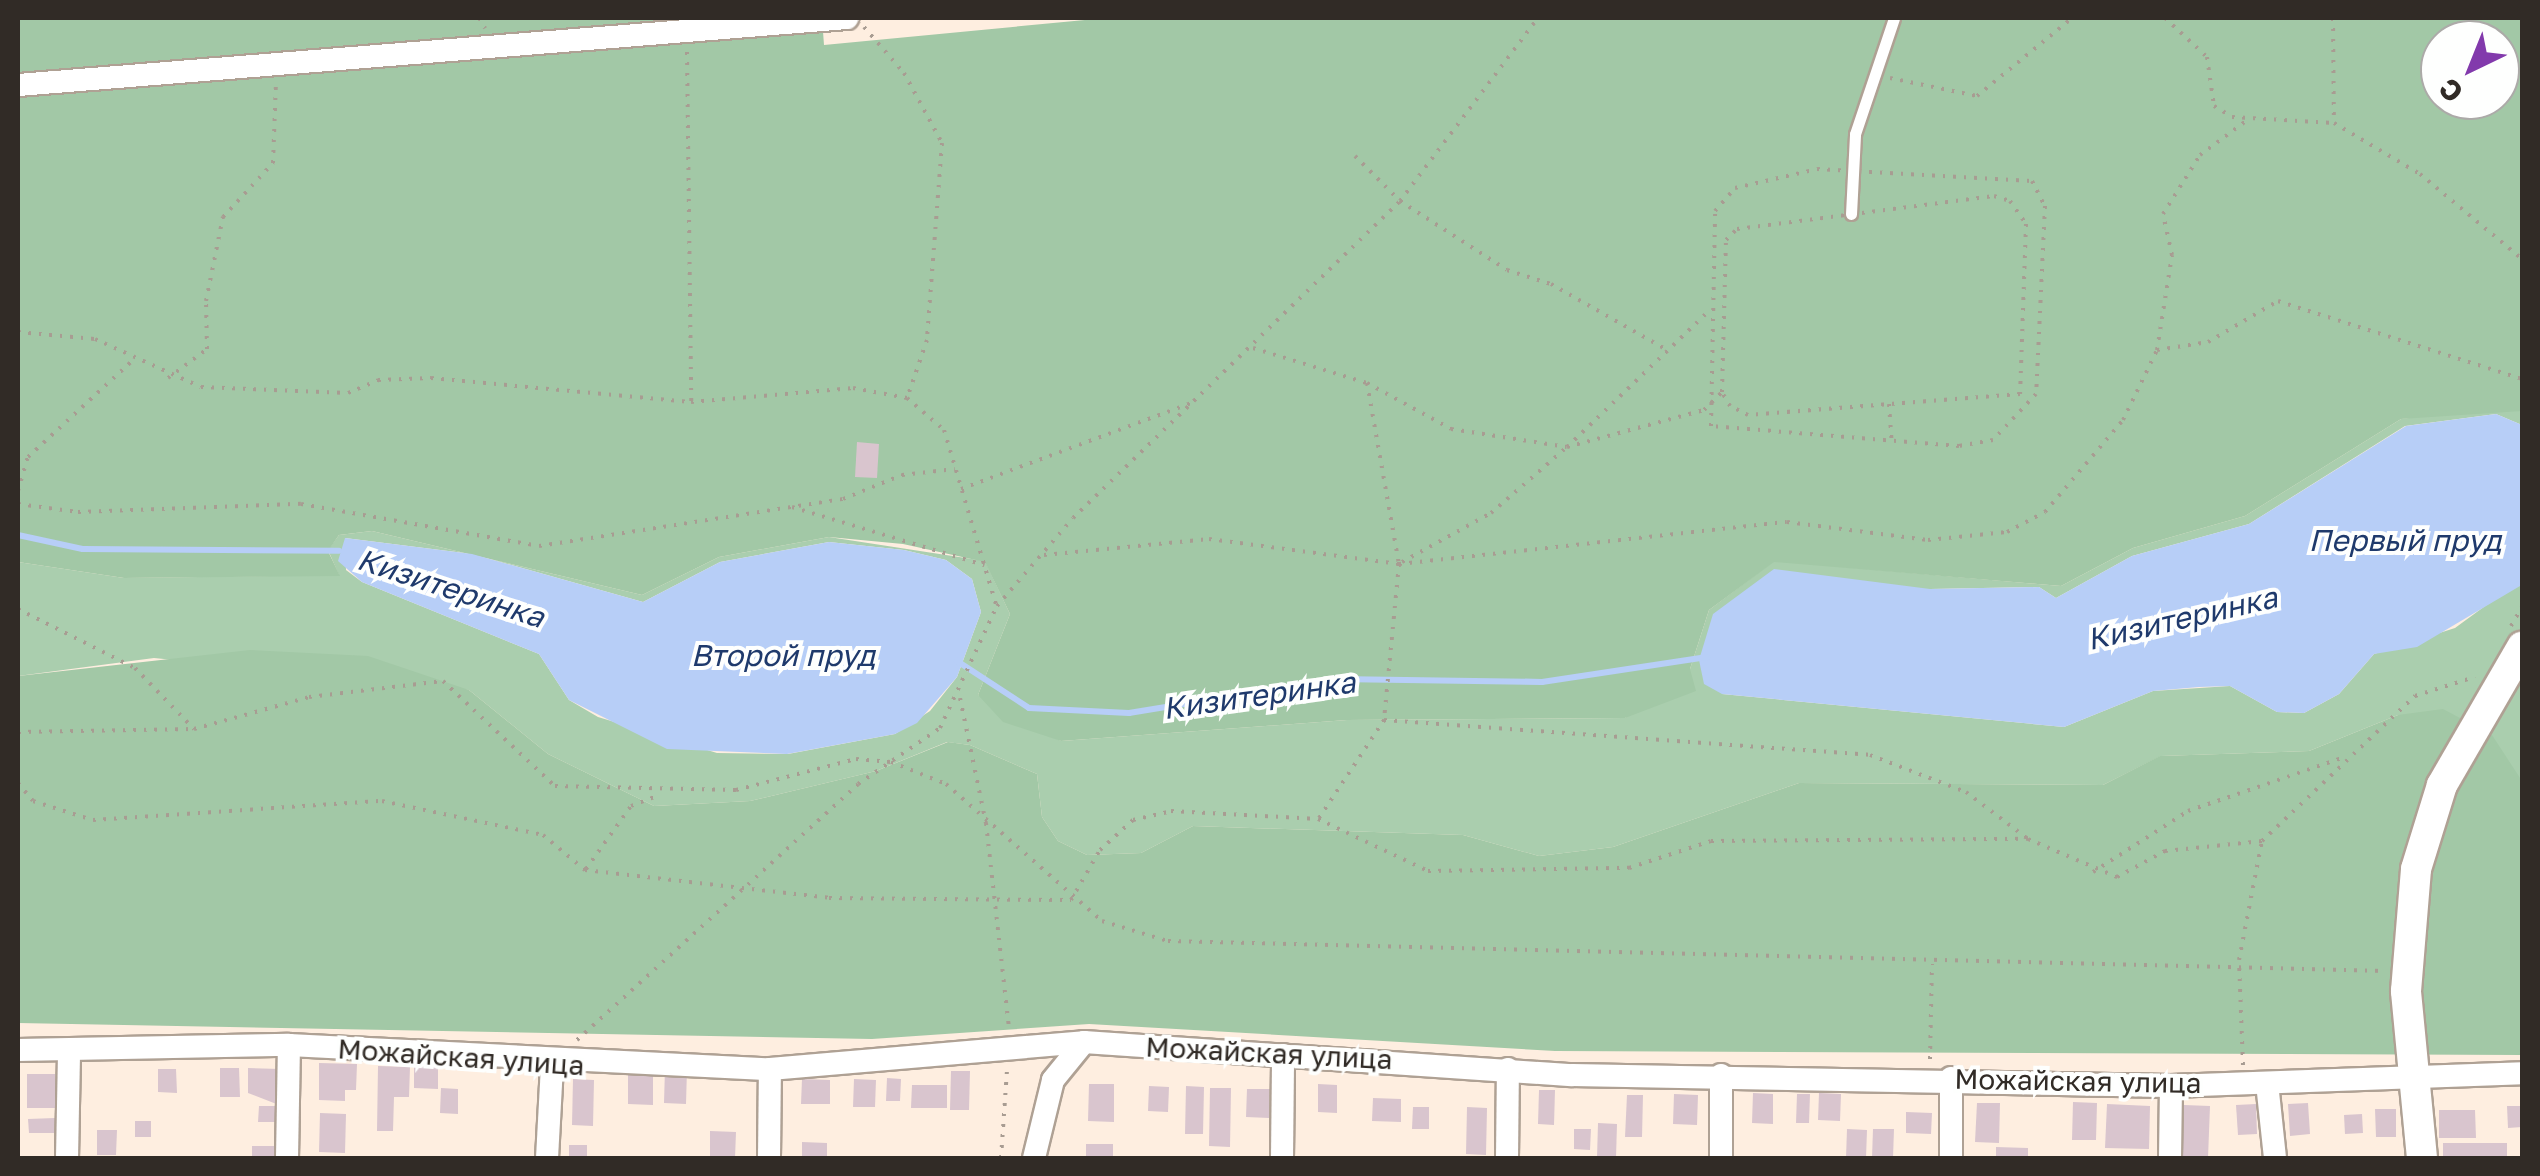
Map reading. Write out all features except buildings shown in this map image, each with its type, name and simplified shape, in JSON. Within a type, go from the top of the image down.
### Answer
[{"type":"street","points":[[18,86],[846,18]]},
{"type":"street","points":[[2422,1158],[2413,1080],[2407,955],[2420,854],[2442,785],[2522,647]]},
{"type":"street","points":[[1034,1158],[1053,1080],[1084,1042]]},
{"type":"street","name":"Можайская улица","points":[[18,1050],[69,1053],[289,1045],[552,1065],[770,1069],[1010,1044],[1084,1042],[1508,1069],[2171,1086],[2522,1073]]},
{"type":"street","points":[[287,1158],[289,1045]]},
{"type":"street","points":[[67,1158],[69,1053]]},
{"type":"street","points":[[1282,1158],[1283,1055]]},
{"type":"street","points":[[547,1158],[552,1065]]},
{"type":"street","points":[[769,1158],[770,1069]]},
{"type":"street","points":[[1507,1158],[1508,1069]]},
{"type":"street","points":[[1721,1074],[1721,1158]]},
{"type":"street","points":[[1941,1078],[1951,1158]]},
{"type":"street","points":[[2255,1084],[2275,1158]]},
{"type":"street","points":[[2170,1158],[2171,1086]]},
{"type":"lane","points":[[1851,214],[1850,172],[1894,18]]},
{"type":"path","points":[[858,18],[904,73],[942,143],[928,340],[907,398]]},
{"type":"path","points":[[552,1065],[746,886],[891,762],[940,728],[960,698],[997,606],[1400,201],[1538,18]]},
{"type":"path","points":[[1876,72],[1977,96],[2072,18]]},
{"type":"path","points":[[2165,18],[2207,57],[2214,106],[2250,118],[2334,122],[2420,174],[2522,259]]},
{"type":"path","points":[[2333,18],[2334,122]]},
{"type":"path","points":[[687,31],[691,402]]},
{"type":"path","points":[[167,379],[207,349],[206,300],[223,218],[273,162],[279,64]]},
{"type":"path","points":[[1044,555],[1209,540],[1398,564],[1786,522],[1928,540],[2008,532],[2045,512],[2123,420],[2157,350],[2172,255],[2163,214],[2200,155],[2250,118]]},
{"type":"path","points":[[1355,156],[1400,201],[1507,270],[1551,284],[1668,351]]},
{"type":"path","points":[[1817,169],[1997,174],[2032,180],[2045,206],[2036,394],[1993,440],[1892,442],[1723,433],[1704,410],[1710,310],[1715,211],[1734,188],[1817,169]]},
{"type":"path","points":[[1253,348],[1367,383],[1451,429],[1567,447],[1704,410],[1722,392],[1726,240],[1737,229],[1994,196],[2010,201],[2026,224],[2020,394],[1748,414],[1722,392]]},
{"type":"path","points":[[2157,350],[2208,342],[2278,300],[2522,379]]},
{"type":"path","points":[[1398,564],[1491,513],[1567,447],[1710,310]]},
{"type":"path","points":[[18,332],[95,339],[167,379],[348,393],[378,380],[431,378],[691,402],[853,388],[907,398],[944,430],[997,606]]},
{"type":"path","points":[[18,492],[28,457],[133,360]]},
{"type":"path","points":[[1318,818],[1384,720],[1398,564],[1367,383]]},
{"type":"path","points":[[961,489],[1199,400]]},
{"type":"path","points":[[1889,404],[1892,442]]},
{"type":"path","points":[[18,504],[78,512],[302,504],[539,546],[790,507],[955,469]]},
{"type":"path","points":[[790,507],[984,565]]},
{"type":"path","points":[[18,609],[135,668],[194,729]]},
{"type":"path","points":[[2255,1084],[2240,974],[2262,841],[2346,756],[2416,696],[2480,676]]},
{"type":"path","points":[[18,732],[194,729],[309,698],[443,681],[555,786],[662,795],[736,790],[856,758],[891,762],[946,784],[1071,900],[1102,921],[1168,940],[2240,974],[2389,971]]},
{"type":"path","points":[[960,698],[986,823],[1010,1044],[1001,1158]]},
{"type":"path","points":[[1384,720],[1870,755],[1966,792],[2028,839],[2092,872],[2116,877],[2165,851],[2262,841]]},
{"type":"path","points":[[2092,872],[2188,811],[2346,756]]},
{"type":"path","points":[[18,783],[33,800],[92,820],[382,801],[543,835],[585,870],[829,898],[994,896],[1071,900]]},
{"type":"path","points":[[585,870],[630,806],[662,795]]},
{"type":"path","points":[[1071,900],[1100,850],[1133,820],[1171,811],[1318,818],[1428,870],[1629,868],[1710,842],[2028,839]]},
{"type":"path","points":[[1932,964],[1941,1078]]},
{"type":"green space","points":[[18,18],[822,18],[824,45],[1106,18],[2522,18],[2522,411],[2401,419],[2245,516],[2133,548],[2061,586],[1774,562],[1709,610],[1690,669],[1696,691],[1625,718],[1347,720],[1061,741],[1003,722],[978,695],[1010,614],[985,562],[903,544],[829,537],[719,557],[642,595],[372,531],[339,535],[328,551],[340,576],[124,578],[18,562]]},
{"type":"green space","points":[[2496,407],[2522,411],[2522,425],[2496,414],[2405,426],[2249,524],[2132,556],[2056,598],[2039,587],[1930,589],[1722,694],[2064,727],[2153,691],[2230,686],[2277,712],[2304,713],[2339,694],[2374,654],[2455,628],[2522,579],[2522,781],[2398,715],[2309,751],[2161,756],[2103,785],[1799,783],[1613,847],[1539,856],[1463,835],[1193,826],[1141,853],[1087,855],[1058,841],[1042,817],[1037,774],[970,745],[947,742],[876,771],[750,801],[654,806],[548,754],[469,690],[154,658],[18,676],[18,562],[124,578],[339,575],[328,550],[339,535],[372,531],[466,553],[345,538],[346,570],[362,582],[539,654],[569,700],[598,717],[717,753],[788,754],[895,734],[930,711],[957,677],[981,612],[972,579],[946,560],[904,550],[829,542],[720,562],[643,602],[488,559],[642,595],[719,557],[829,537],[985,561],[1010,614],[978,695],[1061,741],[1347,720],[1625,718],[1690,669],[1709,610],[1774,561],[2061,586],[2133,548],[2245,516],[2401,419]]},
{"type":"green space","points":[[250,650],[368,656],[469,690],[548,754],[654,806],[750,801],[876,771],[948,742],[970,745],[1037,774],[1042,817],[1058,841],[1087,855],[1141,853],[1193,826],[1463,835],[1539,856],[1613,847],[1799,783],[2103,785],[2160,756],[2309,751],[2398,715],[2443,709],[2492,735],[2522,781],[2522,1055],[1555,1051],[1089,1024],[872,1039],[18,1023],[18,676]]},
{"type":"water","name":"Первый пруд","points":[[2496,414],[2522,425],[2520,586],[2417,647],[2374,654],[2339,694],[2304,713],[2277,712],[2230,686],[2199,687],[2153,691],[2064,727],[1722,694],[1704,684],[1699,660],[1713,614],[1774,569],[1930,589],[2039,587],[2056,598],[2132,556],[2249,524],[2406,426]]},
{"type":"water","name":"Второй пруд","points":[[345,538],[472,554],[643,602],[720,562],[829,542],[904,550],[946,560],[972,579],[981,612],[957,677],[917,723],[895,734],[787,754],[667,749],[569,700],[539,654],[362,582],[338,561]]},
{"type":"waterway","name":"Кизитеринка","points":[[18,535],[83,549],[339,551]]},
{"type":"waterway","name":"Кизитеринка","points":[[957,661],[1029,708],[1129,713],[1336,679],[1542,682],[1707,657]]}]
